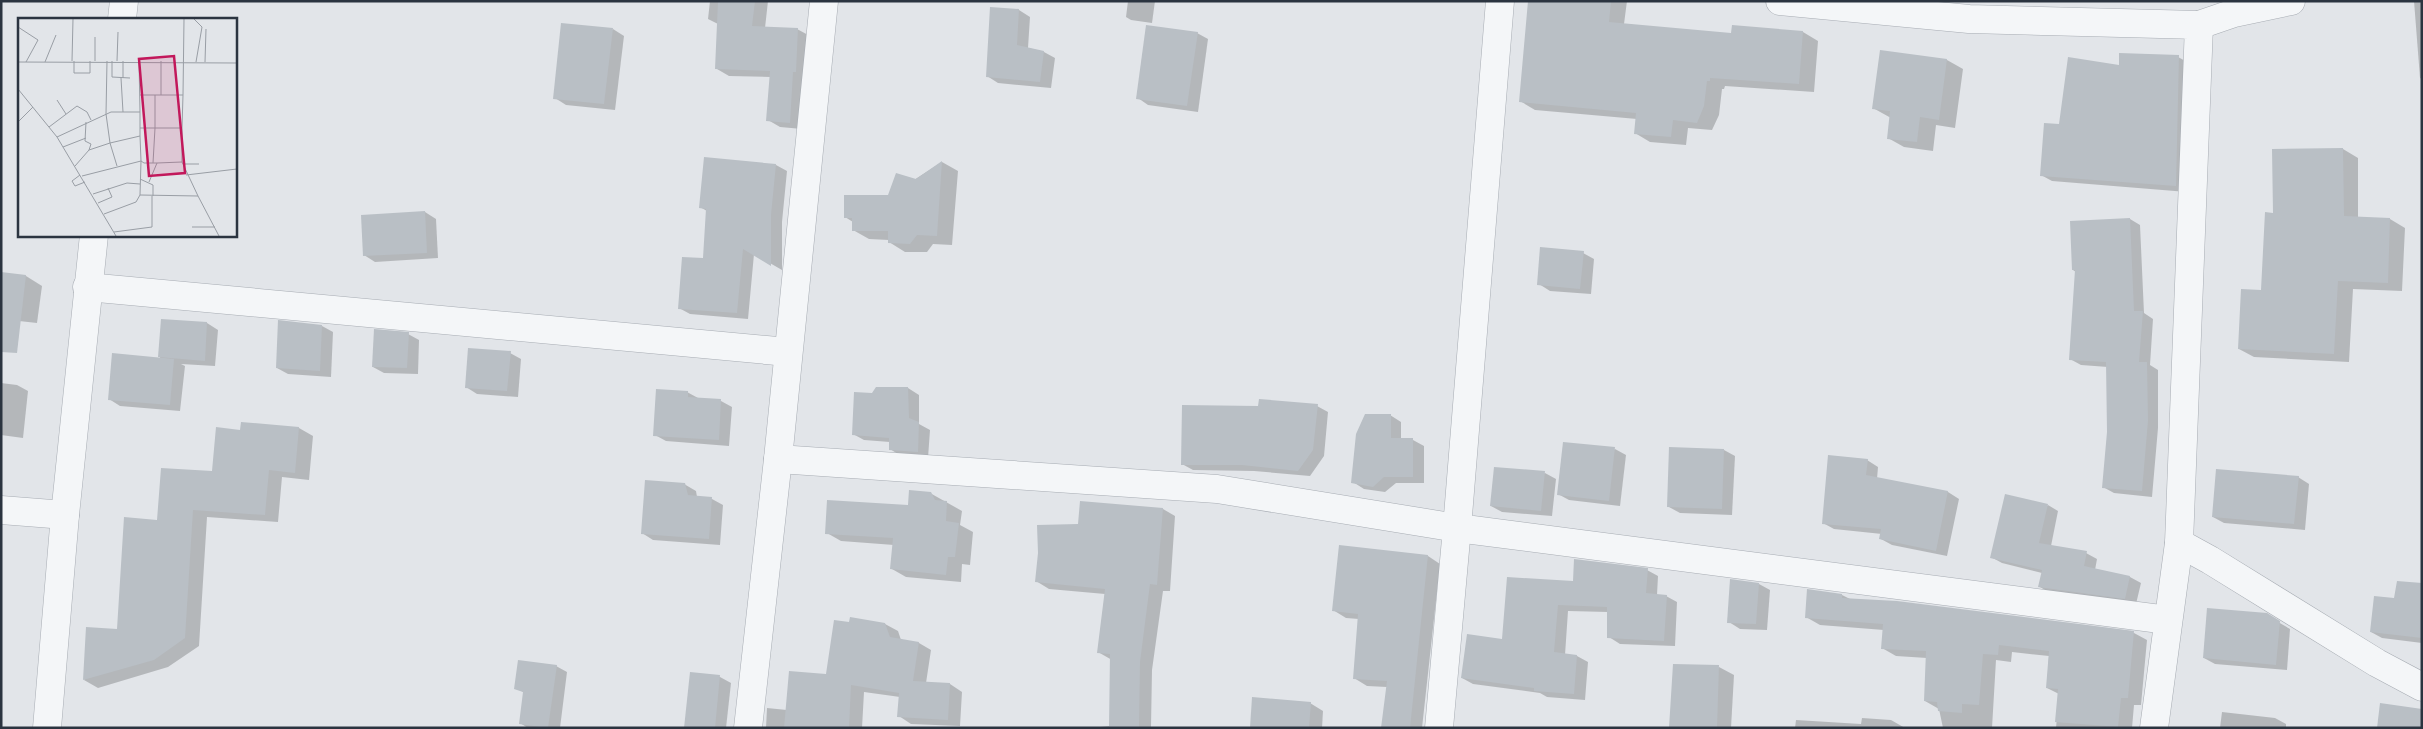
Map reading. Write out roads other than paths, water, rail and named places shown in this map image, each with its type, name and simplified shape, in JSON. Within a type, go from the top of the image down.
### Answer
[{"type":"street","points":[[122,18],[124,1]]},
{"type":"street","points":[[748,728],[778,459],[824,1]]},
{"type":"street","points":[[1439,728],[1500,1]]},
{"type":"street","points":[[1780,1],[1969,19],[2200,25],[2235,7],[2291,1]]},
{"type":"street","points":[[2154,728],[2178,553],[2200,25]]},
{"type":"street","points":[[47,728],[64,515],[94,236]]},
{"type":"street","points":[[87,287],[788,352]]},
{"type":"street","points":[[778,459],[1217,489],[1457,528],[2169,614]]},
{"type":"street","points":[[1,510],[64,515]]},
{"type":"street","points":[[2178,553],[2210,560],[2377,663],[2422,687]]}]
